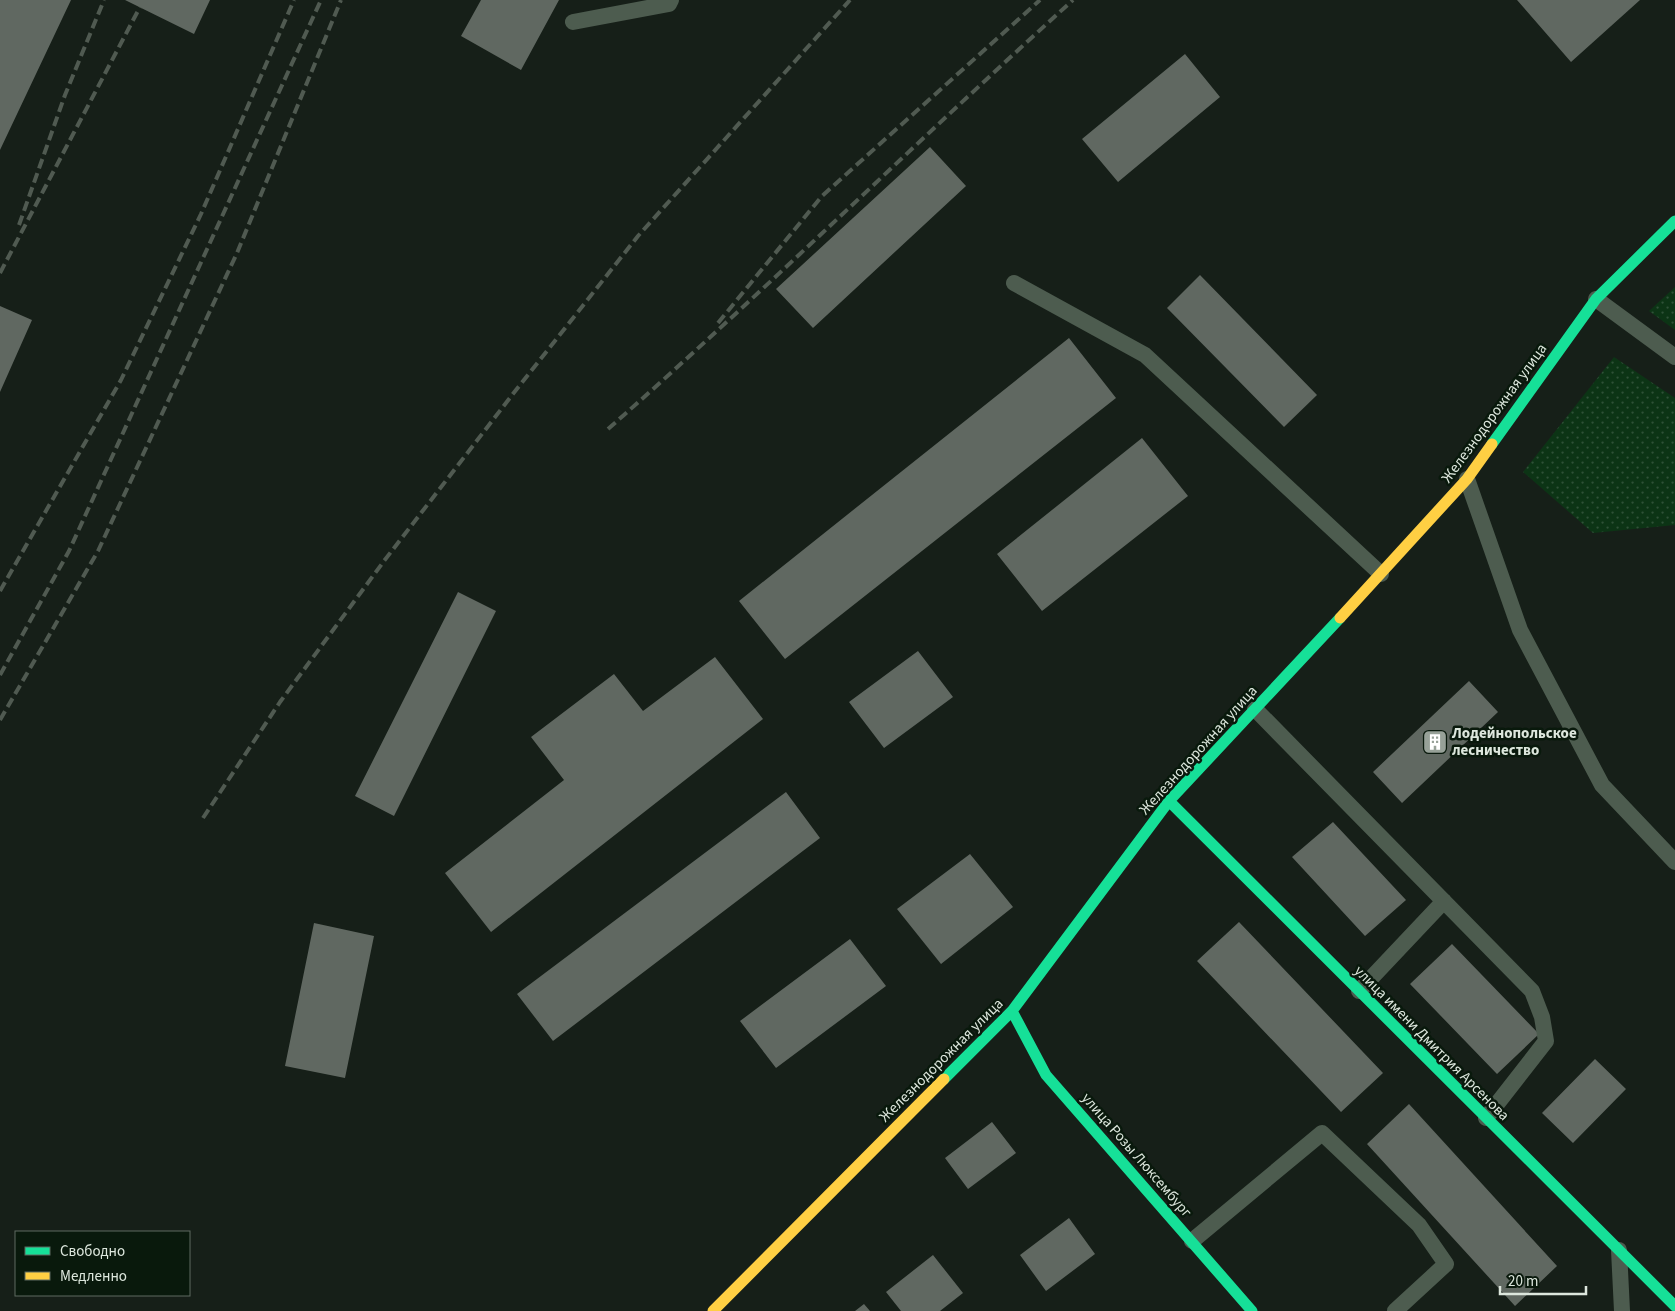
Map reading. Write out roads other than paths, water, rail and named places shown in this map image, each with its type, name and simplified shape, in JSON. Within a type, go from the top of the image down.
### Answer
[{"type":"street","name":"Железнодорожная улица","points":[[713,1311],[1012,1011],[1169,801],[1467,479],[1596,299],[1675,221]]},
{"type":"street","name":"улица имени Дмитрия Арсенова","points":[[1169,801],[1675,1306]]},
{"type":"street","name":"улица Розы Люксембург","points":[[1012,1011],[1046,1074],[1252,1311]]},
{"type":"lane","points":[[573,22],[669,4],[671,0]]},
{"type":"lane","points":[[1014,283],[1144,355],[1381,574]]},
{"type":"lane","points":[[1596,299],[1675,357]]},
{"type":"lane","points":[[1467,479],[1520,630],[1602,785],[1675,862]]},
{"type":"lane","points":[[1255,709],[1532,991],[1542,1017],[1546,1041],[1486,1118]]},
{"type":"lane","points":[[1359,991],[1444,901]]},
{"type":"lane","points":[[1192,1241],[1322,1133],[1418,1225],[1446,1264],[1395,1311]]},
{"type":"lane","points":[[1619,1250],[1622,1311]]},
{"type":"railway","points":[[19,225],[65,95],[104,0]]},
{"type":"railway","points":[[0,591],[121,380],[201,214],[294,0]]},
{"type":"railway","points":[[0,675],[69,551],[321,0]]},
{"type":"railway","points":[[0,720],[98,551],[237,253],[341,0]]},
{"type":"railway","points":[[203,818],[280,702],[384,561],[516,390],[638,236],[850,0]]},
{"type":"railway","points":[[718,323],[822,196],[1040,0]]},
{"type":"railway","points":[[608,429],[1073,0]]},
{"type":"railway","points":[[0,273],[140,7]]},
{"type":"place","name":"Лодейнопольское лесничество","points":[[1435,742]]}]
